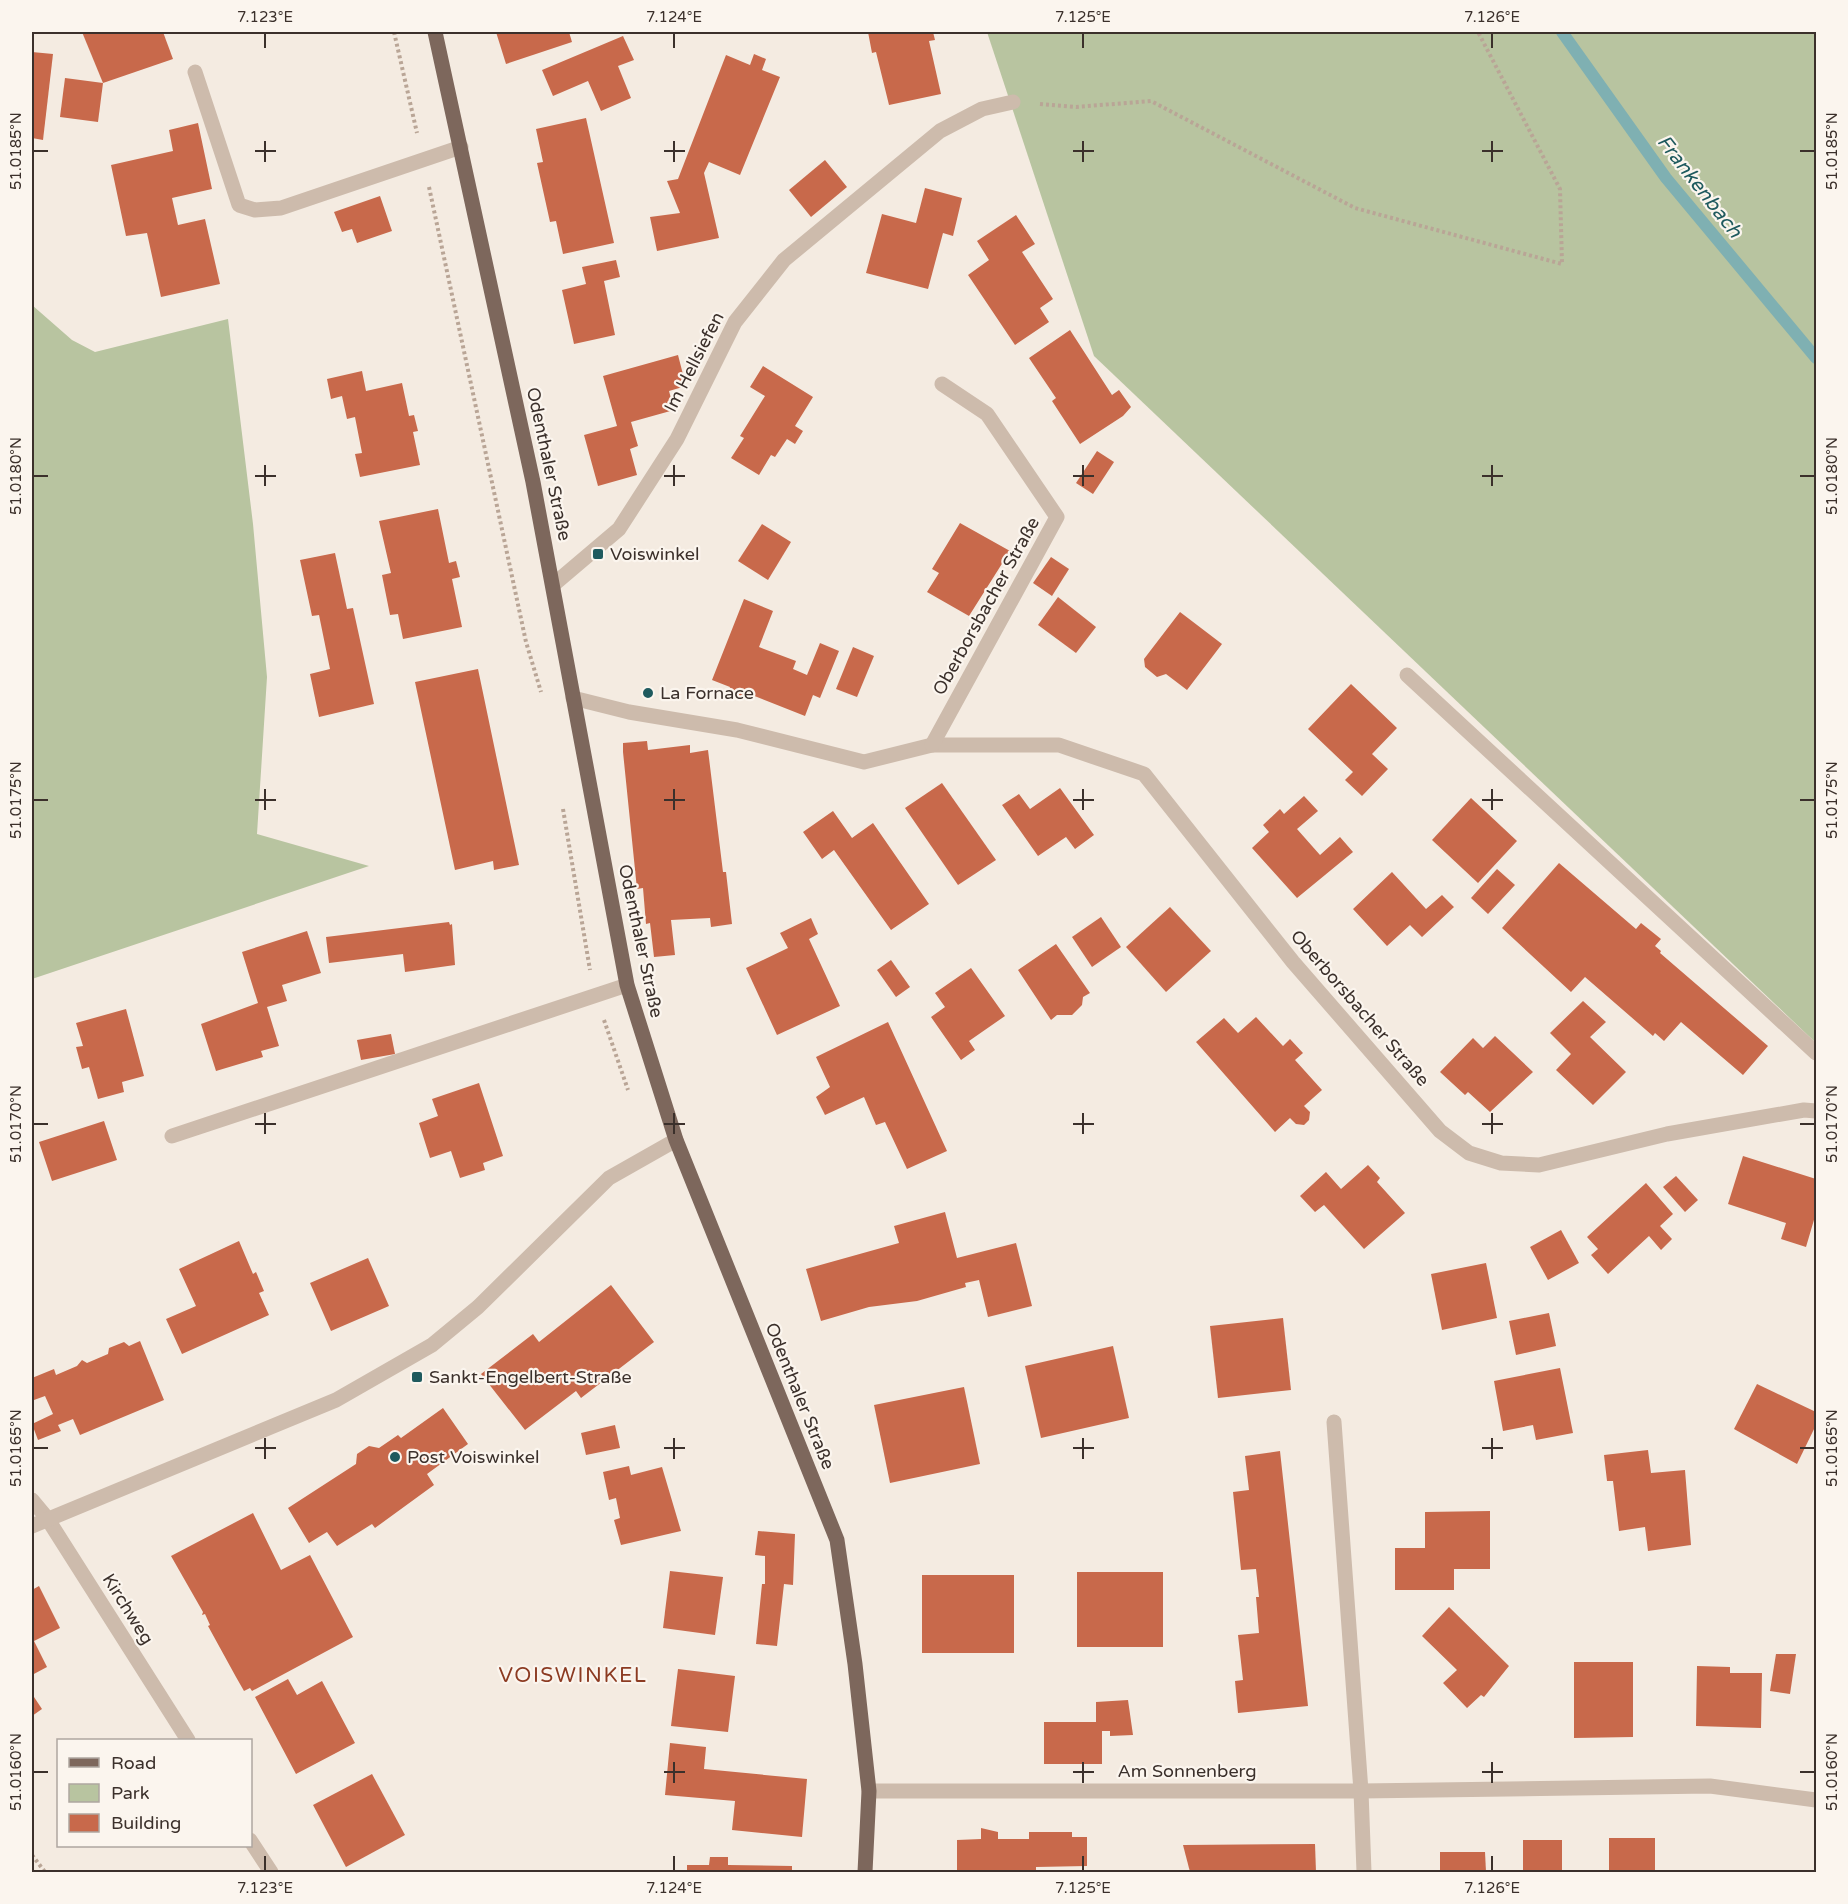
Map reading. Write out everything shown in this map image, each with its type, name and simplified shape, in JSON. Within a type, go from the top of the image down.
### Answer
[{"type":"main road","name":"Odenthaler Straße","points":[[435,32],[533,482],[627,985],[676,1140],[837,1540],[855,1664],[869,1791],[865,1872]]},
{"type":"street","points":[[195,72],[239,204],[255,210],[281,208],[460,147]]},
{"type":"street","name":"Im Hellsiefen","points":[[553,585],[619,529],[677,439],[735,322],[784,260],[940,131],[982,109],[1013,102]]},
{"type":"street","name":"Oberborsbacher Straße","points":[[932,745],[1057,517],[987,414],[942,384]]},
{"type":"street","points":[[1407,675],[1816,1053]]},
{"type":"street","name":"Oberborsbacher Straße","points":[[573,698],[629,712],[737,730],[864,762],[932,745],[1059,745],[1144,774],[1293,962],[1440,1131],[1469,1153],[1502,1163],[1539,1166],[1667,1134],[1804,1110],[1816,1111]]},
{"type":"street","points":[[172,1136],[627,985]]},
{"type":"street","points":[[32,1526],[336,1400],[432,1345],[478,1307],[609,1178],[676,1140]]},
{"type":"street","points":[[1334,1422],[1361,1791],[1364,1872]]},
{"type":"street","name":"Kirchweg","points":[[32,1500],[47,1518],[187,1739]]},
{"type":"street","name":"Am Sonnenberg","points":[[869,1791],[1361,1791],[1710,1786],[1816,1800]]},
{"type":"street","points":[[252,1843],[271,1872]]},
{"type":"path","points":[[1013,102],[1077,107],[1151,101],[1355,208],[1562,264],[1560,189],[1478,32]]},
{"type":"path","points":[[32,1855],[45,1872]]},
{"type":"green space","points":[[987,32],[1816,32],[1816,1043],[1094,356]]},
{"type":"green space","points":[[32,305],[72,340],[95,352],[228,319],[253,524],[267,677],[257,834],[369,866],[32,979]]},
{"type":"building","points":[[82,32],[163,32],[173,59],[103,83]]},
{"type":"building","points":[[496,32],[569,32],[572,42],[506,64]]},
{"type":"building","points":[[868,32],[933,32],[935,40],[929,41],[941,94],[889,105],[876,52],[872,53]]},
{"type":"building","points":[[623,36],[634,60],[618,66],[631,98],[601,111],[588,81],[553,96],[542,70]]},
{"type":"building","points":[[32,52],[53,54],[43,140],[32,138]]},
{"type":"building","points":[[754,54],[766,59],[762,70],[780,77],[740,175],[709,162],[704,173],[719,238],[657,251],[650,217],[680,213],[667,181],[678,179],[726,55],[750,65]]},
{"type":"building","points":[[65,78],[103,83],[98,122],[60,117]]},
{"type":"building","points":[[586,118],[614,243],[563,254],[556,221],[550,222],[537,163],[543,162],[536,129]]},
{"type":"building","points":[[198,123],[212,189],[172,198],[178,225],[205,219],[220,284],[161,297],[147,233],[126,236],[111,165],[173,151],[169,130]]},
{"type":"building","points":[[825,160],[847,187],[811,217],[789,190]]},
{"type":"building","points":[[925,188],[962,198],[953,236],[943,233],[928,289],[866,273],[882,214],[916,223]]},
{"type":"building","points":[[380,196],[392,231],[357,243],[352,229],[342,232],[334,212]]},
{"type":"building","points":[[1016,215],[1035,244],[1022,252],[1053,299],[1040,308],[1049,322],[1015,345],[968,275],[989,260],[977,241]]},
{"type":"building","points":[[616,260],[620,277],[604,281],[615,335],[574,344],[562,290],[586,284],[582,267]]},
{"type":"building","points":[[1070,330],[1112,395],[1119,390],[1131,407],[1123,416],[1080,444],[1052,401],[1056,398],[1029,358]]},
{"type":"building","points":[[678,355],[686,386],[669,391],[674,410],[631,422],[638,446],[630,449],[637,475],[598,486],[584,435],[617,426],[603,376]]},
{"type":"building","points":[[763,366],[813,397],[795,426],[803,431],[795,444],[787,439],[775,457],[771,455],[759,475],[731,458],[744,438],[740,436],[765,396],[750,387]]},
{"type":"building","points":[[362,371],[366,391],[402,383],[409,416],[414,415],[418,431],[413,432],[420,465],[360,477],[355,454],[362,453],[355,417],[347,419],[342,396],[331,399],[327,379]]},
{"type":"building","points":[[1097,451],[1114,462],[1093,494],[1076,483]]},
{"type":"building","points":[[438,509],[449,563],[456,561],[460,577],[452,579],[462,627],[403,639],[398,614],[390,615],[382,575],[391,573],[379,521]]},
{"type":"building","points":[[960,523],[1010,551],[969,616],[927,592],[939,573],[932,569]]},
{"type":"building","points":[[762,524],[791,542],[768,580],[738,561]]},
{"type":"building","points":[[335,553],[347,609],[353,608],[374,704],[319,717],[310,674],[330,669],[319,615],[312,616],[300,560]]},
{"type":"building","points":[[1051,557],[1069,569],[1052,596],[1033,583]]},
{"type":"building","points":[[1058,597],[1096,627],[1076,653],[1038,625]]},
{"type":"building","points":[[744,599],[773,611],[759,647],[796,661],[793,669],[807,675],[820,643],[839,651],[820,698],[813,695],[805,716],[747,693],[745,699],[728,692],[730,687],[712,680]]},
{"type":"building","points":[[1180,612],[1222,644],[1187,690],[1166,674],[1157,677],[1145,667],[1144,659]]},
{"type":"building","points":[[853,647],[874,656],[857,697],[836,689]]},
{"type":"building","points":[[478,669],[519,865],[494,870],[493,861],[455,870],[415,682]]},
{"type":"building","points":[[1351,684],[1397,728],[1372,754],[1388,769],[1362,796],[1345,780],[1353,772],[1308,729]]},
{"type":"building","points":[[647,741],[648,750],[690,745],[690,753],[708,750],[723,872],[726,872],[732,924],[711,927],[710,918],[671,920],[675,955],[654,957],[650,923],[646,924],[643,888],[637,889],[623,752],[623,743]]},
{"type":"building","points":[[942,783],[996,860],[958,885],[905,808]]},
{"type":"building","points":[[1060,788],[1094,835],[1075,849],[1066,837],[1038,856],[1002,805],[1019,794],[1030,809]]},
{"type":"building","points":[[1304,796],[1318,811],[1297,829],[1320,855],[1340,837],[1353,852],[1297,898],[1252,848],[1269,832],[1263,825],[1280,809],[1284,814]]},
{"type":"building","points":[[1471,798],[1517,841],[1478,883],[1432,840]]},
{"type":"building","points":[[833,811],[852,838],[873,823],[929,904],[891,930],[834,850],[822,859],[803,832]]},
{"type":"building","points":[[1559,863],[1636,929],[1641,923],[1661,939],[1655,946],[1661,951],[1660,953],[1768,1046],[1743,1075],[1681,1022],[1664,1041],[1655,1033],[1653,1036],[1585,977],[1571,992],[1502,928]]},
{"type":"building","points":[[1497,869],[1515,885],[1488,914],[1471,898]]},
{"type":"building","points":[[1392,872],[1426,909],[1442,895],[1454,907],[1422,937],[1410,925],[1387,946],[1353,909]]},
{"type":"building","points":[[1170,907],[1211,951],[1166,992],[1126,947]]},
{"type":"building","points":[[1101,917],[1121,947],[1092,967],[1072,937]]},
{"type":"building","points":[[811,918],[818,934],[809,939],[840,1006],[777,1035],[746,968],[788,948],[780,933]]},
{"type":"building","points":[[449,922],[450,925],[452,924],[455,965],[405,972],[403,954],[329,963],[326,937]]},
{"type":"building","points":[[307,931],[321,973],[282,985],[287,1001],[267,1007],[279,1046],[261,1051],[263,1057],[216,1071],[201,1024],[258,1003],[242,952]]},
{"type":"building","points":[[1056,944],[1090,993],[1083,997],[1082,1005],[1072,1015],[1057,1015],[1051,1020],[1018,970]]},
{"type":"building","points":[[891,960],[910,987],[896,997],[877,970]]},
{"type":"building","points":[[971,968],[1005,1016],[969,1041],[975,1050],[961,1060],[931,1017],[945,1007],[935,993]]},
{"type":"building","points":[[1583,1001],[1606,1022],[1590,1037],[1626,1072],[1593,1105],[1556,1070],[1571,1054],[1550,1033]]},
{"type":"building","points":[[126,1009],[144,1076],[122,1082],[124,1092],[98,1099],[89,1067],[82,1069],[76,1047],[83,1046],[76,1023]]},
{"type":"building","points":[[1256,1017],[1283,1046],[1290,1039],[1303,1053],[1295,1060],[1322,1090],[1304,1106],[1310,1112],[1309,1120],[1304,1125],[1296,1124],[1290,1118],[1275,1132],[1196,1042],[1224,1018],[1238,1033]]},
{"type":"building","points":[[888,1022],[947,1151],[907,1169],[885,1122],[876,1125],[864,1097],[825,1115],[816,1097],[830,1087],[816,1057]]},
{"type":"building","points":[[391,1034],[395,1054],[361,1060],[357,1040]]},
{"type":"building","points":[[1495,1036],[1533,1072],[1490,1112],[1468,1092],[1465,1095],[1440,1072],[1473,1038],[1483,1048]]},
{"type":"building","points":[[479,1083],[503,1156],[483,1163],[485,1170],[460,1178],[451,1151],[430,1158],[419,1123],[438,1116],[432,1099]]},
{"type":"building","points":[[104,1121],[117,1160],[52,1181],[39,1142]]},
{"type":"building","points":[[1743,1156],[1816,1179],[1816,1213],[1806,1247],[1781,1239],[1786,1223],[1728,1204]]},
{"type":"building","points":[[1368,1165],[1380,1178],[1377,1182],[1405,1213],[1364,1249],[1324,1205],[1315,1212],[1300,1196],[1326,1172],[1341,1189]]},
{"type":"building","points":[[1676,1176],[1698,1200],[1685,1212],[1663,1187]]},
{"type":"building","points":[[1646,1183],[1673,1214],[1660,1226],[1672,1239],[1661,1250],[1649,1236],[1608,1274],[1591,1255],[1598,1249],[1587,1237]]},
{"type":"building","points":[[945,1212],[957,1258],[1016,1243],[1032,1306],[988,1317],[979,1280],[965,1283],[966,1287],[917,1301],[869,1307],[821,1321],[806,1269],[899,1243],[894,1226]]},
{"type":"building","points":[[1561,1230],[1579,1263],[1548,1280],[1530,1247]]},
{"type":"building","points":[[239,1241],[253,1274],[256,1272],[264,1291],[259,1293],[269,1315],[182,1354],[166,1319],[196,1306],[179,1269]]},
{"type":"building","points":[[368,1258],[389,1306],[331,1331],[310,1283]]},
{"type":"building","points":[[1486,1263],[1497,1318],[1442,1330],[1431,1274]]},
{"type":"building","points":[[611,1285],[654,1342],[581,1398],[576,1391],[525,1430],[481,1374],[533,1334],[539,1342]]},
{"type":"building","points":[[1549,1313],[1556,1346],[1516,1355],[1509,1321]]},
{"type":"building","points":[[1283,1318],[1291,1390],[1218,1398],[1210,1326]]},
{"type":"building","points":[[140,1341],[164,1400],[80,1435],[73,1419],[58,1425],[61,1431],[38,1440],[32,1424],[53,1414],[45,1396],[34,1400],[32,1378],[54,1369],[56,1375],[77,1366],[82,1360],[87,1363],[108,1354],[109,1348],[124,1342],[129,1346]]},
{"type":"building","points":[[1113,1346],[1129,1418],[1041,1438],[1025,1366]]},
{"type":"building","points":[[1560,1368],[1573,1433],[1536,1440],[1533,1425],[1503,1431],[1494,1381]]},
{"type":"building","points":[[1757,1384],[1816,1412],[1816,1425],[1797,1464],[1734,1429]]},
{"type":"building","points":[[964,1387],[980,1464],[890,1483],[874,1405]]},
{"type":"building","points":[[443,1408],[468,1444],[427,1474],[434,1485],[375,1528],[372,1524],[337,1546],[327,1532],[309,1543],[288,1508],[356,1464],[357,1454],[369,1446],[379,1448],[398,1435],[401,1438]]},
{"type":"building","points":[[615,1425],[620,1448],[586,1455],[581,1433]]},
{"type":"building","points":[[1648,1450],[1651,1473],[1685,1470],[1691,1545],[1648,1551],[1645,1527],[1619,1531],[1613,1481],[1607,1481],[1604,1455]]},
{"type":"building","points":[[1280,1451],[1308,1706],[1238,1713],[1235,1681],[1243,1680],[1238,1635],[1259,1633],[1256,1597],[1259,1597],[1256,1569],[1241,1570],[1233,1492],[1249,1490],[1245,1456]]},
{"type":"building","points":[[629,1466],[631,1475],[662,1467],[681,1531],[621,1545],[614,1520],[620,1518],[616,1498],[609,1500],[603,1472]]},
{"type":"building","points":[[1490,1511],[1490,1569],[1454,1569],[1454,1590],[1395,1590],[1395,1548],[1425,1548],[1425,1512]]},
{"type":"building","points":[[253,1513],[281,1570],[310,1555],[353,1637],[252,1691],[250,1688],[244,1691],[208,1626],[210,1625],[205,1614],[202,1615],[203,1612],[171,1556]]},
{"type":"building","points":[[758,1531],[795,1534],[793,1585],[784,1584],[777,1646],[756,1644],[762,1584],[765,1584],[765,1556],[755,1555]]},
{"type":"building","points":[[670,1571],[723,1577],[715,1635],[663,1628]]},
{"type":"building","points":[[1077,1572],[1163,1572],[1163,1647],[1077,1647]]},
{"type":"building","points":[[922,1575],[1014,1575],[1014,1653],[922,1653]]},
{"type":"building","points":[[39,1586],[60,1628],[34,1641],[47,1667],[32,1675],[32,1590]]},
{"type":"building","points":[[1449,1607],[1509,1666],[1484,1697],[1481,1695],[1467,1708],[1443,1683],[1457,1670],[1422,1636]]},
{"type":"building","points":[[1776,1654],[1796,1654],[1790,1694],[1770,1691]]},
{"type":"building","points":[[1574,1662],[1633,1662],[1633,1737],[1574,1738]]},
{"type":"building","points":[[1697,1666],[1730,1667],[1730,1673],[1762,1673],[1761,1728],[1696,1726]]},
{"type":"building","points":[[678,1669],[735,1676],[728,1732],[671,1726]]},
{"type":"building","points":[[288,1679],[297,1695],[322,1681],[355,1743],[296,1774],[255,1697]]},
{"type":"building","points":[[32,1694],[42,1709],[32,1716]]},
{"type":"building","points":[[1128,1700],[1133,1735],[1110,1736],[1110,1731],[1102,1731],[1102,1764],[1044,1764],[1044,1722],[1096,1722],[1096,1702]]},
{"type":"building","points":[[670,1743],[706,1747],[704,1769],[807,1779],[802,1837],[732,1830],[735,1801],[665,1795]]},
{"type":"building","points":[[372,1774],[405,1835],[346,1867],[313,1805]]},
{"type":"building","points":[[981,1828],[998,1832],[998,1839],[1029,1839],[1029,1832],[1072,1832],[1072,1837],[1087,1837],[1087,1866],[1036,1867],[1036,1872],[957,1872],[957,1840],[981,1839]]},
{"type":"building","points":[[1609,1838],[1655,1838],[1655,1872],[1609,1872]]},
{"type":"building","points":[[1523,1840],[1562,1840],[1562,1872],[1523,1872]]},
{"type":"building","points":[[1315,1844],[1316,1872],[1190,1872],[1183,1845]]},
{"type":"building","points":[[1440,1852],[1485,1852],[1486,1872],[1440,1872]]},
{"type":"building","points":[[710,1857],[728,1857],[728,1865],[792,1866],[792,1872],[687,1872],[687,1865],[709,1865]]},
{"type":"waterway","name":"Frankenbach","points":[[1562,32],[1666,178],[1816,358]]},
{"type":"place","name":"Voiswinkel","points":[[598,554]]},
{"type":"place","name":"La Fornace","points":[[648,693]]},
{"type":"place","name":"Sankt-Engelbert-Straße","points":[[417,1377]]},
{"type":"place","name":"Post Voiswinkel","points":[[395,1457]]},
{"type":"district","name":"VOISWINKEL","points":[[573,1675]]}]
